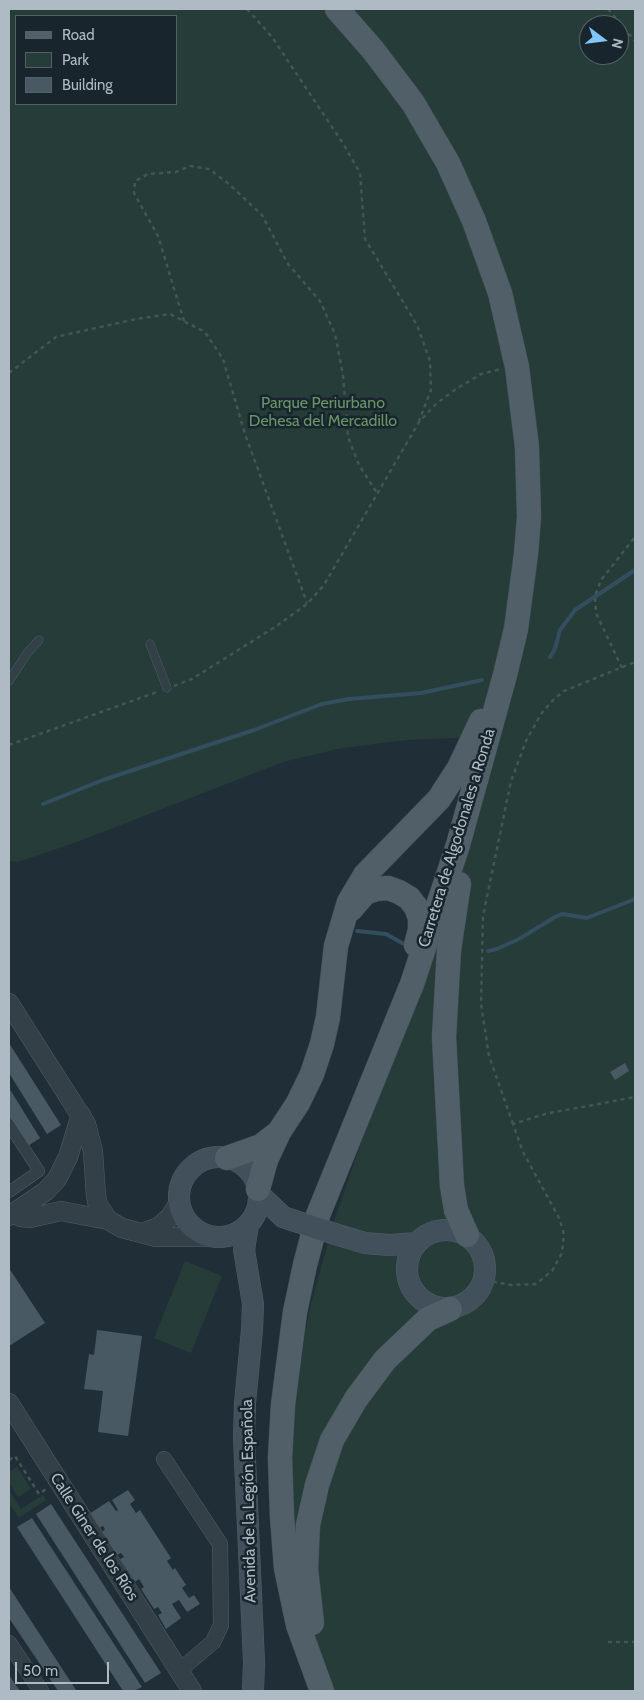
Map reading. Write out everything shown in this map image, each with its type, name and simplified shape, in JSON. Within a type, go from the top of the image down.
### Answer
[{"type":"main road","name":"Carretera de Algodonales a Ronda","points":[[323,1691],[298,1625],[286,1568],[280,1458],[288,1358],[304,1265],[318,1216],[412,984],[447,881],[505,676],[522,594],[529,517],[527,447],[517,367],[500,292],[474,221],[448,163],[413,103],[373,50],[337,9]]},
{"type":"main road","points":[[279,1132],[261,1146],[227,1158],[203,1161],[193,1168],[185,1177],[180,1189],[183,1214],[190,1224],[200,1232],[214,1237],[238,1232],[249,1224],[256,1213],[266,1160],[279,1132],[302,1095],[312,1074],[322,1044],[328,1017],[336,946],[349,902],[365,876],[439,798],[477,732],[488,702],[505,676]]},
{"type":"main road","points":[[467,1235],[456,1210],[452,1186],[444,1037],[454,906],[471,832],[473,791]]},
{"type":"main road","points":[[345,916],[356,901],[365,893],[376,889],[388,888],[409,898],[420,918],[412,984]]},
{"type":"main road","points":[[227,1158],[247,1169],[254,1178],[259,1191],[288,1219]]},
{"type":"main road","points":[[249,1224],[288,1219],[365,1243],[389,1245],[417,1243]]},
{"type":"main road","name":"Avenida de la Legión Española","points":[[249,1224],[244,1250],[253,1304],[244,1438],[253,1691]]},
{"type":"main road","points":[[323,1691],[312,1629],[306,1569],[308,1525],[316,1485],[332,1440],[356,1399],[385,1360],[428,1319],[462,1306],[472,1300],[480,1291],[485,1280],[486,1267],[483,1254],[477,1244],[467,1235],[454,1230],[440,1230],[428,1234],[417,1243],[407,1263],[407,1274],[410,1286],[422,1300],[438,1308],[450,1309]]},
{"type":"main road","name":"Avenida de la Legión Española","points":[[214,1237],[236,1260],[248,1281]]},
{"type":"main road","points":[[365,1243],[385,1255],[407,1274]]},
{"type":"street","points":[[9,1003],[81,1115],[91,1140],[98,1205],[108,1220]]},
{"type":"street","points":[[12,1214],[46,1192],[57,1179],[68,1157],[81,1115]]},
{"type":"street","points":[[9,1125],[39,1172],[9,1192]]},
{"type":"street","points":[[144,1232],[159,1226],[170,1217],[180,1201]]},
{"type":"street","points":[[12,1214],[25,1218],[61,1212],[108,1220],[122,1228],[144,1232],[156,1237],[214,1237]]},
{"type":"street","name":"Calle Giner de los Ríos","points":[[9,1403],[192,1691]]},
{"type":"street","points":[[164,1459],[220,1544],[221,1625],[213,1642],[180,1670]]},
{"type":"street","points":[[9,1643],[41,1691]]},
{"type":"lane","points":[[9,681],[28,652],[39,640]]},
{"type":"lane","points":[[150,644],[167,688]]},
{"type":"path","points":[[9,745],[192,679],[275,627],[307,604],[324,585],[419,422],[431,390],[430,361],[417,325],[365,239],[360,173],[344,145],[272,37],[247,9]]},
{"type":"path","points":[[608,9],[635,41]]},
{"type":"path","points":[[184,321],[158,236],[134,193],[134,181],[148,174],[176,172],[190,166],[209,170],[229,184],[262,215],[288,264],[320,300],[336,342],[343,375],[348,437],[359,465],[377,493]]},
{"type":"path","points":[[9,373],[56,337],[170,314],[205,332],[223,358],[246,434],[307,604]]},
{"type":"path","points":[[419,422],[436,404],[481,374],[517,367]]},
{"type":"path","points":[[622,668],[596,613],[595,596],[601,580],[635,537]]},
{"type":"path","points":[[485,1280],[511,1286],[536,1284],[552,1271],[562,1253],[564,1234],[559,1218],[523,1152],[489,1056],[481,1004],[483,916],[512,781],[526,741],[541,714],[553,700],[564,691],[635,662]]},
{"type":"path","points":[[513,1124],[546,1114],[635,1098]]},
{"type":"path","points":[[9,1460],[15,1456],[39,1494],[43,1491]]},
{"type":"path","points":[[608,1642],[635,1642]]},
{"type":"green space","name":"Parque Periurbano Dehesa del Mercadillo","points":[[9,9],[635,9],[635,1691],[334,1691],[321,1660],[306,1606],[295,1543],[290,1467],[294,1404],[309,1311],[334,1221],[497,736],[407,740],[342,748],[283,762],[77,842],[18,862],[9,861]]},
{"type":"green space","points":[[185,1261],[222,1276],[191,1353],[154,1338]]},
{"type":"green space","points":[[17,1467],[31,1489],[18,1497],[9,1482],[9,1472]]},
{"type":"green space","points":[[9,1490],[21,1509],[43,1495],[46,1500],[19,1518],[9,1503]]},
{"type":"building","points":[[9,1043],[61,1125],[47,1134],[9,1073]]},
{"type":"building","points":[[625,1063],[629,1071],[615,1080],[610,1072]]},
{"type":"building","points":[[9,1088],[40,1138],[28,1146],[9,1116]]},
{"type":"building","points":[[9,1268],[45,1323],[9,1346]]},
{"type":"building","points":[[97,1330],[142,1336],[128,1436],[98,1432],[103,1391],[84,1389],[89,1354],[94,1355]]},
{"type":"building","points":[[128,1490],[135,1500],[130,1504],[136,1513],[140,1510],[171,1558],[167,1561],[173,1570],[175,1568],[186,1585],[182,1588],[189,1598],[194,1595],[200,1604],[187,1612],[179,1600],[172,1604],[181,1618],[166,1629],[158,1615],[162,1613],[158,1607],[154,1609],[141,1589],[144,1587],[139,1579],[135,1582],[120,1559],[124,1557],[121,1553],[117,1555],[102,1532],[105,1529],[103,1526],[99,1528],[89,1514],[109,1501],[116,1511],[118,1510],[112,1500]]},
{"type":"building","points":[[51,1504],[161,1673],[145,1683],[36,1514]]},
{"type":"building","points":[[32,1518],[142,1687],[134,1691],[123,1691],[17,1527]]},
{"type":"building","points":[[9,1587],[76,1690],[58,1691],[9,1618]]},
{"type":"building","points":[[9,1675],[20,1691],[9,1691]]},
{"type":"waterway","points":[[550,657],[555,649],[560,630],[575,610],[635,570]]},
{"type":"waterway","points":[[43,804],[103,780],[254,730],[322,704],[349,699],[421,693],[482,680]]},
{"type":"waterway","points":[[488,951],[519,939],[562,914],[587,918],[635,899]]},
{"type":"waterway","points":[[357,931],[386,934],[404,944]]}]
